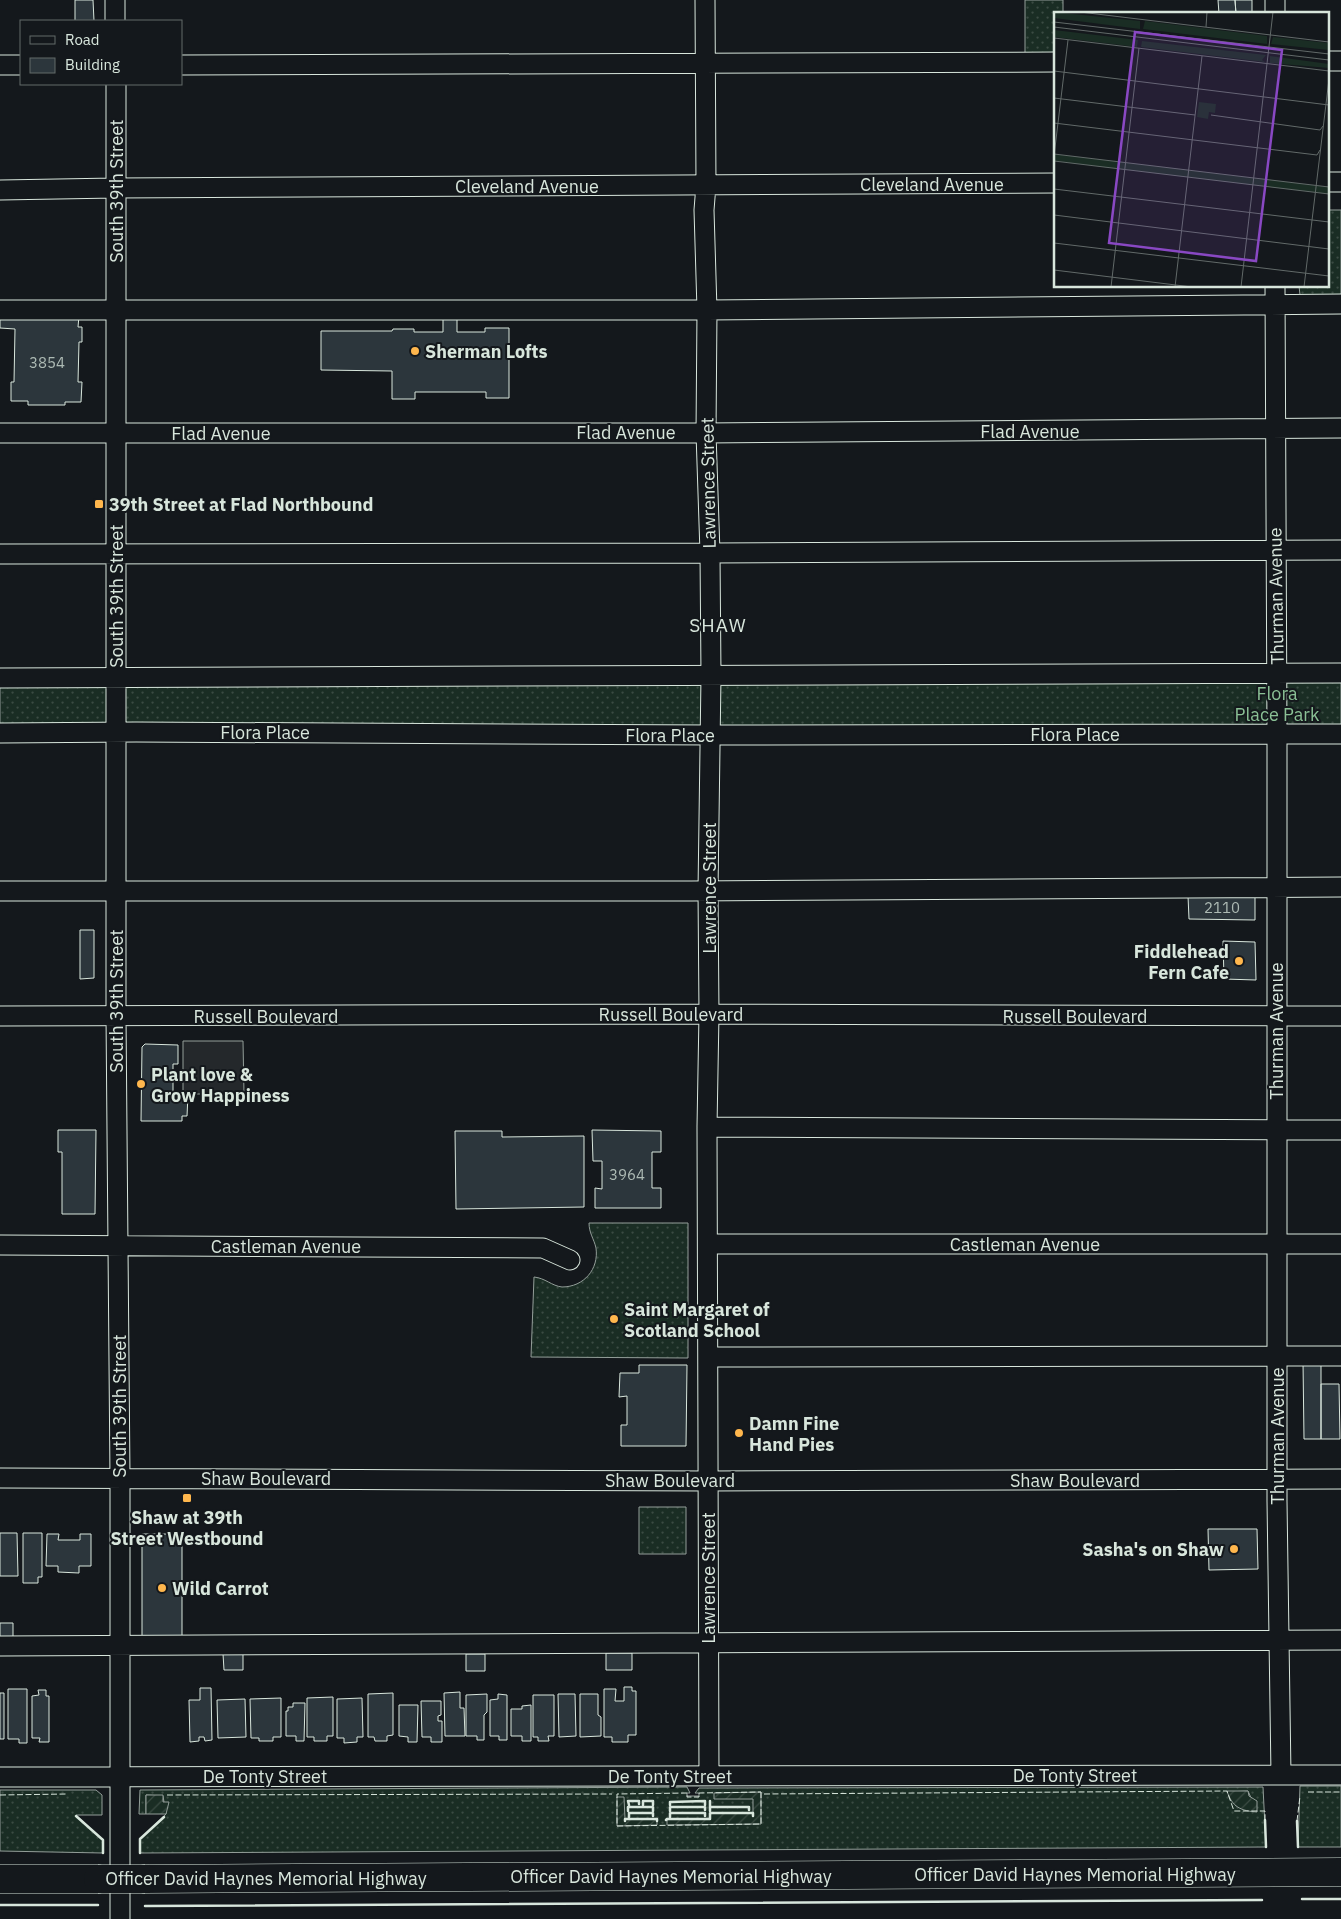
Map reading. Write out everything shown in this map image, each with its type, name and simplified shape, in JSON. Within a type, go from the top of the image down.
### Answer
[{"type":"highway","name":"Officer David Haynes Memorial Highway","points":[[0,1880],[1341,1872]]},
{"type":"street","points":[[114,0],[115,20]]},
{"type":"street","name":"Lawrence Street","points":[[705,0],[706,186],[704,210],[711,676],[707,1127],[709,1776]]},
{"type":"street","points":[[1328,61],[1341,61]]},
{"type":"street","points":[[182,65],[1054,62]]},
{"type":"street","points":[[0,65],[20,65]]},
{"type":"street","name":"South 39th Street","points":[[116,85],[116,1016],[120,1478],[120,1919]]},
{"type":"street","points":[[1328,182],[1341,182]]},
{"type":"street","name":"Cleveland Avenue","points":[[0,190],[1054,183]]},
{"type":"street","points":[[0,310],[707,310],[1275,295],[1341,304]]},
{"type":"street","name":"Thurman Avenue","points":[[1275,295],[1277,673],[1276,1244],[1281,1775]]},
{"type":"street","name":"Flad Avenue","points":[[0,433],[706,432],[1341,428]]},
{"type":"street","points":[[0,554],[1341,550]]},
{"type":"street","points":[[0,678],[1341,673]]},
{"type":"street","name":"Flora Place","points":[[0,733],[1341,734]]},
{"type":"street","points":[[0,892],[708,891],[1341,887]]},
{"type":"street","name":"Russell Boulevard","points":[[0,1016],[709,1014],[1341,1016]]},
{"type":"street","points":[[707,1127],[1341,1130]]},
{"type":"street","name":"Castleman Avenue","points":[[0,1245],[118,1244],[543,1248],[570,1260]]},
{"type":"street","name":"Castleman Avenue","points":[[708,1244],[1341,1244]]},
{"type":"street","points":[[708,1357],[1341,1356]]},
{"type":"street","name":"Shaw Boulevard","points":[[0,1478],[1341,1479]]},
{"type":"street","points":[[0,1646],[1341,1640]]},
{"type":"street","name":"De Tonty Street","points":[[0,1777],[1341,1775]]},
{"type":"green space","points":[[1025,0],[1063,0],[1063,12],[1054,12],[1054,55],[1025,55]]},
{"type":"green space","points":[[1328,210],[1341,210],[1341,295],[1300,295],[1299,288],[1328,288]]},
{"type":"green space","name":"Flora Place Park","points":[[1341,673],[1341,734],[0,733],[0,678]]},
{"type":"green space","points":[[589,1223],[688,1223],[688,1358],[531,1357],[534,1277],[562,1287],[577,1284],[583,1280],[592,1270],[596,1256],[596,1248]]},
{"type":"green space","points":[[639,1507],[686,1507],[686,1554],[639,1554]]},
{"type":"green space","points":[[1300,1786],[1341,1786],[1341,1847],[1298,1847]]},
{"type":"green space","points":[[687,1787],[690,1793],[687,1793],[687,1796],[699,1796],[699,1793],[695,1793],[699,1788],[1263,1787],[1266,1847],[140,1853],[140,1839],[166,1814],[163,1796],[146,1795],[146,1814],[139,1814],[140,1790]],"holes":[[[1248,1791],[1252,1800],[1236,1806],[1227,1792]]]},
{"type":"green space","points":[[0,1790],[96,1790],[102,1795],[102,1815],[76,1815],[103,1840],[103,1853],[0,1851]]},
{"type":"green space","points":[[1227,1791],[1248,1791],[1249,1796],[1257,1801],[1257,1812],[1246,1811],[1238,1807],[1234,1804]]},
{"type":"green space","points":[[761,1792],[761,1824],[667,1825],[667,1819],[710,1819],[710,1813],[753,1813],[753,1799],[714,1799],[714,1793]]},
{"type":"green space","points":[[146,1795],[163,1795],[163,1802],[169,1802],[166,1814],[146,1814]]},
{"type":"green space","points":[[617,1797],[624,1797],[625,1819],[657,1819],[657,1825],[617,1826]]},
{"type":"shaded area","points":[[183,1041],[243,1041],[244,1094],[183,1094]]},
{"type":"building","points":[[75,0],[93,0],[94,20],[75,20]]},
{"type":"building","points":[[1218,0],[1235,0],[1236,12],[1219,12]]},
{"type":"building","points":[[1235,0],[1252,0],[1252,12],[1236,12]]},
{"type":"building","points":[[0,315],[79,316],[78,327],[82,327],[82,342],[79,342],[78,382],[82,382],[81,402],[65,402],[65,405],[28,405],[28,401],[11,401],[11,382],[14,382],[15,329],[0,328]]},
{"type":"building","name":"Sherman Lofts","points":[[443,315],[457,315],[457,332],[485,332],[485,328],[509,328],[509,398],[486,398],[486,392],[415,392],[415,399],[392,399],[392,371],[321,370],[321,331],[392,331],[393,329],[414,329],[414,332],[443,332]]},
{"type":"building","points":[[1188,896],[1255,896],[1255,920],[1189,919]]},
{"type":"building","points":[[80,930],[94,930],[94,978],[80,979]]},
{"type":"building","name":"Fiddlehead Fern Cafe","points":[[1223,941],[1255,942],[1256,980],[1224,979]]},
{"type":"building","points":[[145,1044],[178,1045],[178,1064],[173,1064],[173,1095],[188,1095],[187,1116],[182,1116],[182,1121],[141,1121],[142,1047]]},
{"type":"building","points":[[58,1130],[96,1130],[95,1214],[62,1214],[62,1152],[58,1152]]},
{"type":"building","points":[[592,1130],[661,1131],[661,1152],[652,1152],[652,1188],[661,1188],[661,1208],[595,1208],[595,1188],[602,1189],[602,1161],[593,1161]]},
{"type":"building","points":[[455,1131],[502,1131],[502,1137],[584,1136],[584,1207],[456,1209]]},
{"type":"building","points":[[1303,1362],[1321,1362],[1321,1439],[1304,1439]]},
{"type":"building","points":[[639,1365],[687,1365],[686,1446],[621,1446],[621,1425],[627,1425],[627,1396],[619,1397],[620,1373],[639,1373]]},
{"type":"building","points":[[1321,1384],[1339,1384],[1340,1439],[1321,1439]]},
{"type":"building","points":[[1208,1529],[1257,1529],[1258,1569],[1209,1570]]},
{"type":"building","points":[[0,1533],[17,1533],[18,1576],[0,1576]]},
{"type":"building","points":[[23,1533],[42,1533],[42,1577],[38,1577],[38,1583],[23,1583]]},
{"type":"building","points":[[47,1534],[59,1534],[58,1540],[80,1540],[80,1534],[91,1534],[91,1566],[79,1566],[79,1573],[58,1572],[58,1566],[46,1566]]},
{"type":"building","name":"Wild Carrot","points":[[142,1534],[182,1534],[182,1641],[142,1641]]},
{"type":"building","points":[[0,1623],[13,1623],[13,1639],[0,1639]]},
{"type":"building","points":[[606,1653],[632,1653],[632,1670],[606,1670]]},
{"type":"building","points":[[223,1654],[243,1654],[243,1670],[224,1670]]},
{"type":"building","points":[[466,1654],[485,1654],[485,1671],[466,1671]]},
{"type":"building","points":[[624,1687],[632,1687],[632,1691],[636,1691],[636,1735],[628,1735],[628,1742],[612,1742],[612,1737],[604,1737],[604,1689],[616,1689],[615,1701],[624,1701]]},
{"type":"building","points":[[200,1688],[211,1688],[212,1740],[205,1741],[204,1737],[199,1737],[199,1741],[190,1742],[189,1700],[200,1700]]},
{"type":"building","points":[[8,1689],[27,1689],[27,1743],[19,1743],[19,1739],[8,1739]]},
{"type":"building","points":[[38,1690],[46,1690],[46,1696],[49,1696],[49,1742],[39,1742],[40,1738],[32,1738],[32,1696],[39,1695]]},
{"type":"building","points":[[460,1692],[460,1708],[464,1708],[465,1736],[445,1736],[444,1693]]},
{"type":"building","points":[[0,1693],[4,1693],[4,1739],[0,1739]]},
{"type":"building","points":[[393,1693],[393,1735],[387,1736],[387,1741],[375,1741],[374,1737],[368,1737],[368,1694]]},
{"type":"building","points":[[487,1694],[487,1712],[484,1715],[484,1740],[477,1740],[477,1736],[466,1736],[466,1695]]},
{"type":"building","points":[[498,1694],[507,1695],[507,1740],[499,1740],[499,1736],[490,1736],[490,1700],[498,1699]]},
{"type":"building","points":[[558,1694],[575,1694],[576,1736],[559,1737]]},
{"type":"building","points":[[580,1694],[598,1694],[601,1736],[580,1737]]},
{"type":"building","points":[[533,1695],[554,1695],[554,1736],[548,1736],[549,1741],[538,1741],[538,1737],[533,1737]]},
{"type":"building","points":[[333,1697],[333,1736],[327,1736],[327,1741],[314,1741],[314,1737],[307,1737],[307,1698]]},
{"type":"building","points":[[281,1698],[281,1737],[273,1737],[273,1741],[259,1741],[259,1738],[251,1738],[250,1699]]},
{"type":"building","points":[[362,1698],[363,1737],[357,1737],[357,1742],[344,1743],[344,1738],[337,1738],[337,1699]]},
{"type":"building","points":[[245,1699],[246,1737],[218,1738],[217,1700]]},
{"type":"building","points":[[421,1701],[441,1701],[441,1715],[438,1716],[438,1721],[442,1721],[442,1742],[431,1742],[431,1737],[422,1737]]},
{"type":"building","points":[[293,1703],[305,1703],[304,1741],[296,1741],[296,1736],[286,1736],[286,1711],[288,1711],[288,1707],[293,1707]]},
{"type":"building","points":[[399,1705],[418,1705],[417,1742],[408,1742],[408,1737],[399,1736]]},
{"type":"building","points":[[531,1705],[531,1741],[522,1741],[522,1736],[511,1736],[511,1709],[522,1709],[522,1706]]},
{"type":"fence","points":[[764,1794],[1227,1791],[1234,1811],[1265,1811],[1265,1820]]},
{"type":"fence","points":[[761,1792],[761,1824],[617,1826],[617,1794],[687,1793],[687,1797],[699,1797],[699,1793],[761,1792]]},
{"type":"fence","points":[[1308,1792],[1341,1792]]},
{"type":"fence","points":[[0,1795],[67,1794]]},
{"type":"fence","points":[[167,1795],[612,1794]]},
{"type":"fence","points":[[1297,1821],[1300,1796]]},
{"type":"wall","points":[[629,1805],[628,1801],[639,1801],[639,1804]]},
{"type":"wall","points":[[643,1805],[643,1801],[653,1801],[653,1805]]},
{"type":"wall","points":[[670,1805],[670,1802],[705,1801],[705,1805]]},
{"type":"wall","points":[[710,1801],[710,1807]]},
{"type":"wall","points":[[628,1811],[628,1807],[653,1807],[653,1811]]},
{"type":"wall","points":[[670,1811],[670,1807],[705,1807],[705,1810]]},
{"type":"wall","points":[[710,1811],[710,1807],[749,1807],[749,1810]]},
{"type":"wall","points":[[629,1817],[629,1813],[653,1813],[653,1816]]},
{"type":"wall","points":[[670,1817],[670,1813],[705,1813],[705,1816]]},
{"type":"wall","points":[[666,1820],[710,1819],[710,1813],[753,1813],[753,1816]]},
{"type":"wall","points":[[76,1816],[103,1840],[103,1853]]},
{"type":"wall","points":[[140,1853],[140,1839],[164,1817]]},
{"type":"wall","points":[[625,1821],[625,1819],[657,1819],[657,1821]]},
{"type":"wall","points":[[1265,1820],[1266,1847]]},
{"type":"wall","points":[[1297,1821],[1298,1847]]},
{"type":"wall","points":[[1302,1899],[1341,1899]]},
{"type":"wall","points":[[145,1906],[1262,1900]]},
{"type":"wall","points":[[0,1905],[98,1905]]},
{"type":"place","name":"Sherman Lofts","points":[[415,351]]},
{"type":"place","name":"39th Street at Flad Northbound","points":[[99,504]]},
{"type":"place","name":"Fiddlehead Fern Cafe","points":[[1239,961]]},
{"type":"place","name":"Plant love & Grow Happiness","points":[[141,1084]]},
{"type":"place","name":"Saint Margaret of Scotland School","points":[[614,1319]]},
{"type":"place","name":"Damn Fine Hand Pies","points":[[739,1433]]},
{"type":"place","name":"Shaw at 39th Street Westbound","points":[[187,1498]]},
{"type":"place","name":"Sasha's on Shaw","points":[[1234,1549]]},
{"type":"place","name":"Wild Carrot","points":[[162,1588]]},
{"type":"district","name":"SHAW","points":[[718,625]]}]
